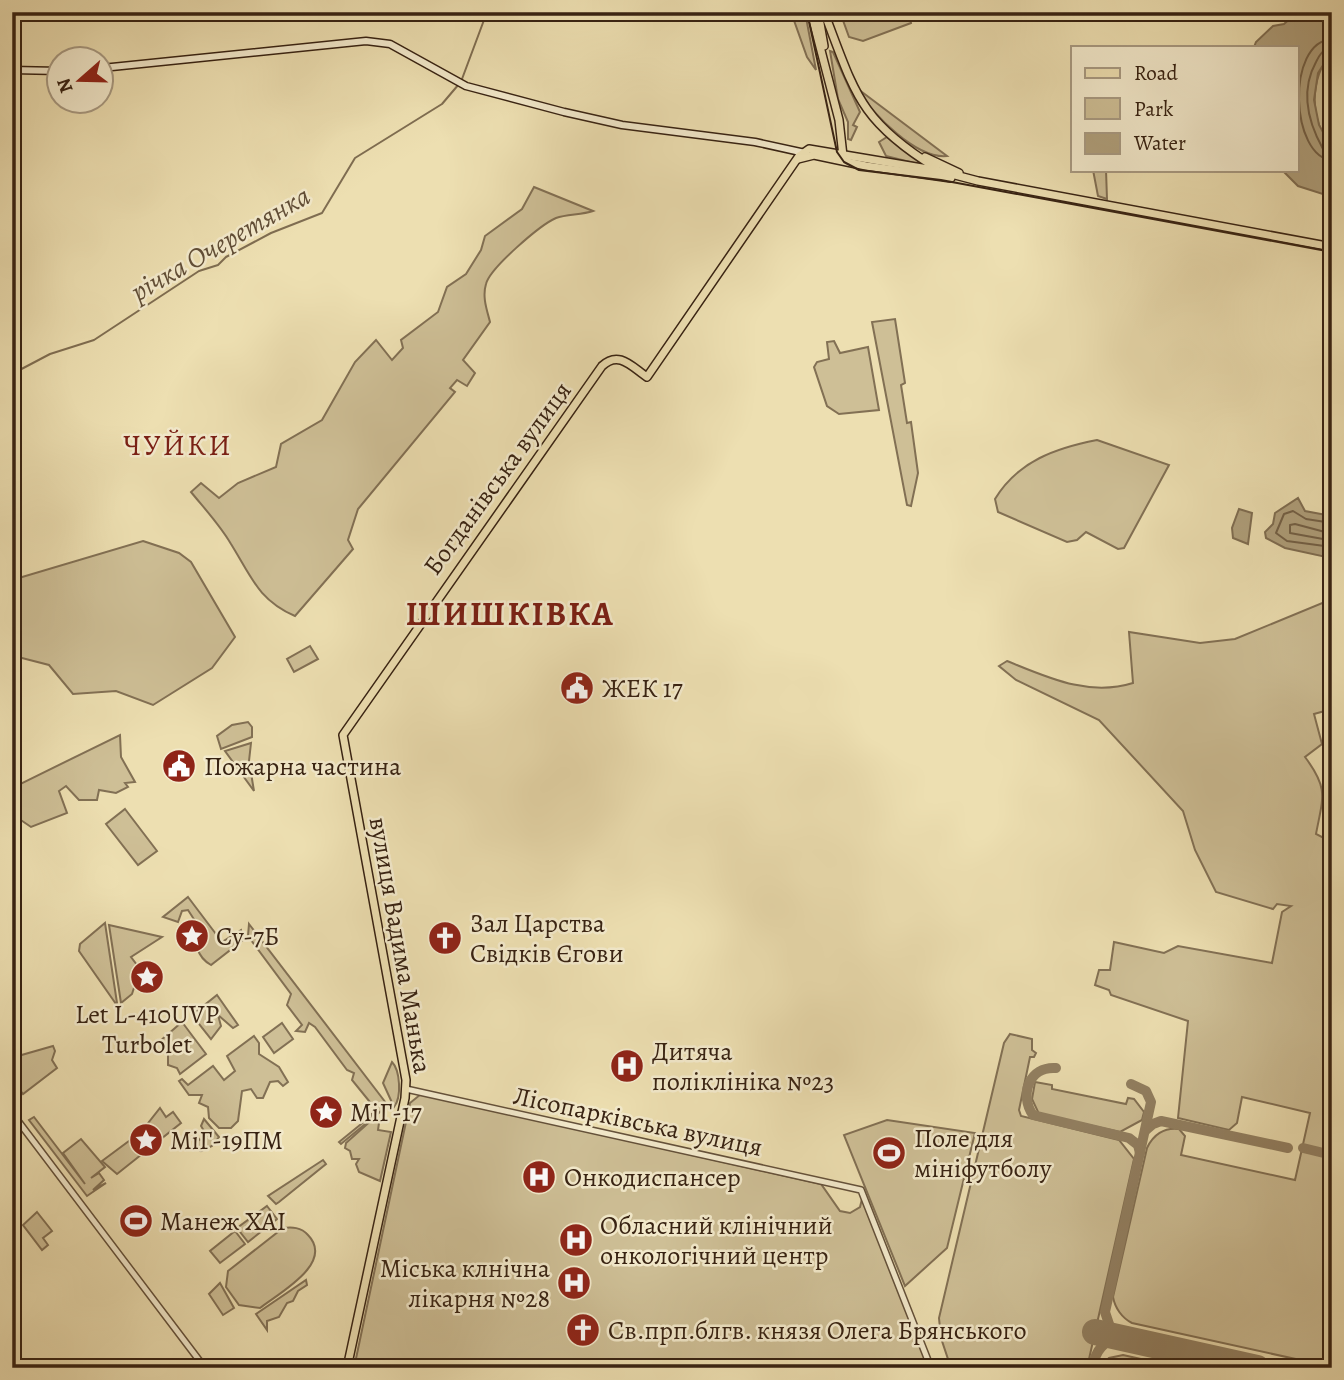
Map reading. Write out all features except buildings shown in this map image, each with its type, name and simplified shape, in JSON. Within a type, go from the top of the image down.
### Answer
[{"type":"main road","points":[[811,12],[825,57],[843,141],[842,157]]},
{"type":"main road","points":[[820,14],[825,57]]},
{"type":"main road","points":[[820,14],[860,103],[920,159],[958,178]]},
{"type":"main road","points":[[116,67],[366,41],[390,44],[466,86],[622,124],[917,169],[1332,247]]},
{"type":"main road","points":[[825,57],[831,50],[838,54]]},
{"type":"main road","points":[[12,70],[46,71]]},
{"type":"main road","points":[[897,140],[971,180]]},
{"type":"main road","name":"Богданівська вулиця","points":[[343,734],[602,366],[611,359],[620,359],[647,377],[797,159],[806,154]]},
{"type":"main road","points":[[917,169],[920,159]]},
{"type":"main road","points":[[917,169],[940,171],[971,180]]},
{"type":"main road","name":"вулиця Вадима Манька","points":[[343,734],[406,1088],[347,1368]]},
{"type":"street","name":"Лісопарківська вулиця","points":[[406,1088],[861,1189],[931,1368]]},
{"type":"street","points":[[12,1113],[205,1368]]},
{"type":"green space","points":[[791,12],[805,12],[816,70],[807,57]]},
{"type":"green space","points":[[840,12],[909,12],[911,23],[863,41],[849,37]]},
{"type":"green space","points":[[830,51],[833,52],[860,112],[853,125],[857,127],[851,140],[848,139],[848,122],[838,99]]},
{"type":"green space","points":[[1332,51],[1332,148],[1319,125],[1315,100],[1319,74]]},
{"type":"green space","points":[[858,89],[947,156],[935,155],[909,143],[874,111]]},
{"type":"green space","points":[[887,137],[919,160],[918,164],[886,156],[879,142]]},
{"type":"green space","points":[[1093,172],[1106,172],[1107,199],[1098,196]]},
{"type":"green space","points":[[534,187],[593,211],[556,218],[549,222],[496,268],[485,289],[490,322],[463,360],[475,373],[467,386],[457,380],[450,388],[455,392],[358,509],[348,540],[353,549],[295,616],[282,610],[257,586],[222,530],[191,492],[201,483],[219,498],[238,483],[276,467],[281,444],[322,420],[355,362],[376,340],[392,360],[403,348],[401,340],[438,312],[447,287],[466,274],[481,250],[485,236],[522,209]]},
{"type":"green space","points":[[895,319],[905,383],[901,385],[907,423],[911,422],[918,473],[911,506],[907,505],[872,322]]},
{"type":"green space","points":[[834,341],[840,353],[868,347],[879,410],[839,414],[827,406],[814,367],[817,362],[829,359],[827,342]]},
{"type":"green space","points":[[1097,440],[1169,465],[1124,548],[1118,549],[1086,532],[1077,540],[1067,542],[998,512],[995,499],[1004,486],[1027,466],[1053,452]]},
{"type":"green space","points":[[143,541],[179,553],[191,562],[235,637],[212,668],[153,705],[116,691],[73,694],[49,665],[14,656],[12,580]]},
{"type":"green space","points":[[1332,599],[1332,709],[1314,714],[1322,744],[1305,757],[1321,786],[1321,811],[1316,834],[1324,838],[1332,851],[1332,1367],[1132,1323],[1115,1305],[1113,1297],[1147,1148],[1152,1139],[1169,1129],[1179,1129],[1185,1136],[1181,1155],[1295,1180],[1310,1113],[1242,1097],[1237,1123],[1229,1130],[1178,1118],[1188,1021],[1111,995],[1109,990],[1095,985],[1099,970],[1110,970],[1114,942],[1164,953],[1178,946],[1272,963],[1282,912],[1291,906],[1277,904],[1273,909],[1216,892],[1195,850],[1183,811],[1099,720],[1016,680],[999,666],[1007,661],[1068,683],[1100,688],[1116,687],[1133,683],[1129,632],[1200,643],[1235,639]]},
{"type":"green space","points":[[310,646],[318,659],[294,672],[287,659]]},
{"type":"green space","points":[[248,722],[252,727],[252,737],[221,749],[217,736],[232,725]]},
{"type":"green space","points":[[120,735],[121,757],[135,782],[125,783],[128,787],[116,793],[99,790],[97,800],[79,800],[66,786],[59,791],[67,813],[31,827],[12,814],[12,788]]},
{"type":"green space","points":[[251,743],[249,761],[254,791],[225,751]]},
{"type":"green space","points":[[125,809],[157,851],[138,865],[106,824]]},
{"type":"green space","points":[[188,897],[222,942],[241,930],[243,940],[211,965],[199,953],[196,944],[199,927],[188,910],[182,911],[178,922],[163,917]]},
{"type":"green space","points":[[105,923],[116,1004],[79,951],[80,944]]},
{"type":"green space","points":[[249,924],[386,1103],[386,1107],[341,1144],[339,1142],[371,1116],[374,1107],[352,1080],[354,1073],[347,1070],[315,1027],[309,1023],[305,1032],[296,1031],[302,1025],[287,1005],[291,994],[248,936]]},
{"type":"green space","points":[[109,925],[162,937],[131,957],[140,969],[132,994],[121,1003]]},
{"type":"green space","points":[[217,995],[238,1025],[233,1028],[218,1015],[221,1026],[211,1039],[192,1015]]},
{"type":"green space","points":[[182,1022],[206,1054],[180,1074],[177,1068],[168,1065],[168,1049],[160,1041]]},
{"type":"green space","points":[[282,1023],[293,1039],[274,1053],[263,1037]]},
{"type":"green space","points":[[1010,1034],[1032,1039],[1032,1050],[1036,1053],[1034,1057],[1030,1057],[1019,1110],[1021,1116],[1119,1140],[1134,1159],[1087,1368],[951,1368],[941,1338],[939,1318],[1004,1043]]},
{"type":"green space","points":[[254,1036],[259,1043],[259,1054],[279,1067],[288,1082],[283,1086],[278,1081],[270,1082],[263,1098],[257,1098],[251,1089],[242,1091],[238,1121],[231,1128],[219,1128],[209,1118],[208,1107],[199,1103],[202,1095],[189,1095],[179,1081],[182,1079],[188,1085],[213,1066],[224,1080],[235,1071],[227,1056]]},
{"type":"green space","points":[[12,1046],[18,1056],[53,1046],[55,1051],[52,1060],[57,1068],[23,1094],[12,1079]]},
{"type":"green space","points":[[392,1062],[399,1084],[394,1107],[383,1083]]},
{"type":"green space","points":[[1035,1082],[1052,1085],[1052,1089],[1126,1104],[1128,1098],[1134,1099],[1144,1112],[1142,1120],[1120,1132],[1039,1114],[1032,1099]]},
{"type":"green space","points":[[421,1094],[821,1184],[840,1211],[850,1213],[860,1207],[862,1199],[929,1368],[354,1368],[410,1103]]},
{"type":"green space","points":[[160,1108],[166,1117],[173,1112],[181,1123],[117,1174],[102,1161],[141,1132]]},
{"type":"green space","points":[[34,1117],[85,1184],[63,1153],[81,1139],[105,1167],[91,1178],[99,1173],[104,1180],[93,1190],[106,1183],[87,1196],[29,1120]]},
{"type":"green space","points":[[374,1118],[379,1123],[378,1130],[391,1132],[380,1181],[359,1172],[356,1164],[359,1159],[352,1159],[350,1151],[345,1148],[346,1143]]},
{"type":"green space","points":[[204,1119],[219,1137],[212,1146],[201,1151],[196,1148],[192,1137],[196,1135],[200,1140],[207,1136],[201,1126]]},
{"type":"green space","points":[[887,1120],[975,1133],[947,1248],[905,1286],[844,1135]]},
{"type":"green space","points":[[323,1160],[326,1164],[276,1204],[268,1196]]},
{"type":"green space","points":[[267,1206],[277,1219],[248,1242],[237,1228]]},
{"type":"green space","points":[[37,1212],[52,1231],[43,1238],[48,1245],[42,1250],[23,1225]]},
{"type":"green space","points":[[283,1228],[296,1228],[308,1235],[314,1246],[315,1256],[310,1266],[291,1286],[260,1308],[239,1305],[226,1287],[228,1271]]},
{"type":"green space","points":[[235,1231],[245,1244],[220,1263],[210,1251]]},
{"type":"green space","points":[[306,1280],[307,1285],[298,1291],[293,1301],[287,1303],[279,1317],[267,1321],[267,1330],[256,1314]]},
{"type":"green space","points":[[220,1283],[234,1308],[223,1315],[209,1294]]},
{"type":"green space","points":[[1123,1355],[1181,1368],[1099,1368],[1109,1358]]},
{"type":"water","points":[[1304,12],[1332,12],[1332,51],[1318,73],[1314,100],[1319,125],[1332,148],[1332,197],[1298,186],[1284,172],[1298,172],[1298,46],[1254,46],[1273,26],[1284,24],[1294,15]]},
{"type":"water","points":[[1298,498],[1305,511],[1332,516],[1332,548],[1326,557],[1285,548],[1266,538],[1265,532],[1273,524],[1275,513]]},
{"type":"water","points":[[1239,509],[1252,513],[1248,544],[1233,538],[1232,528]]},
{"type":"waterway","name":"річка Очеретянка","points":[[462,79],[487,12]]},
{"type":"waterway","name":"річка Очеретянка","points":[[12,374],[50,354],[94,340],[199,271],[218,265],[226,257],[271,233],[322,213],[355,158],[442,104],[459,84]]},
{"type":"taxiway","points":[[1056,1068],[1039,1072],[1029,1083],[1027,1099],[1033,1115],[1129,1138],[1138,1145],[1140,1153]]},
{"type":"taxiway","points":[[1122,1338],[1110,1327],[1105,1312],[1151,1102],[1146,1091],[1131,1084]]},
{"type":"taxiway","points":[[1146,1130],[1161,1121],[1288,1148]]},
{"type":"taxiway","points":[[1303,1148],[1332,1155]]},
{"type":"taxiway","points":[[1092,1368],[1101,1347],[1122,1338]]},
{"type":"runway","points":[[1095,1332],[1257,1368]]},
{"type":"tram line","points":[[807,12],[837,152],[844,162],[859,170],[941,180],[1332,252]]},
{"type":"place","name":"ЖЕК 17","points":[[577,688]]},
{"type":"place","name":"Пожарна частина","points":[[179,766]]},
{"type":"place","name":"Су-7Б","points":[[192,936]]},
{"type":"place","name":"Зал Царства Свідків Єгови","points":[[445,938]]},
{"type":"place","name":"Let L-410UVP Turbolet","points":[[147,977]]},
{"type":"place","name":"Дитяча поліклініка №23","points":[[627,1066]]},
{"type":"place","name":"МіГ-17","points":[[326,1112]]},
{"type":"place","name":"МіГ-19ПМ","points":[[146,1140]]},
{"type":"place","name":"Поле для мініфутболу","points":[[889,1153]]},
{"type":"place","name":"Онкодиспансер","points":[[539,1177]]},
{"type":"place","name":"Манеж ХАІ","points":[[136,1221]]},
{"type":"place","name":"Обласний клінічний онкологічний центр","points":[[576,1240]]},
{"type":"place","name":"Міська клнічна лікарня №28","points":[[574,1283]]},
{"type":"place","name":"Cв.прп.блгв. князя Олега Брянського","points":[[583,1330]]},
{"type":"district","name":"ЧУЙКИ","points":[[178,445]]},
{"type":"district","name":"ШИШКІВКА","points":[[510,613]]}]
